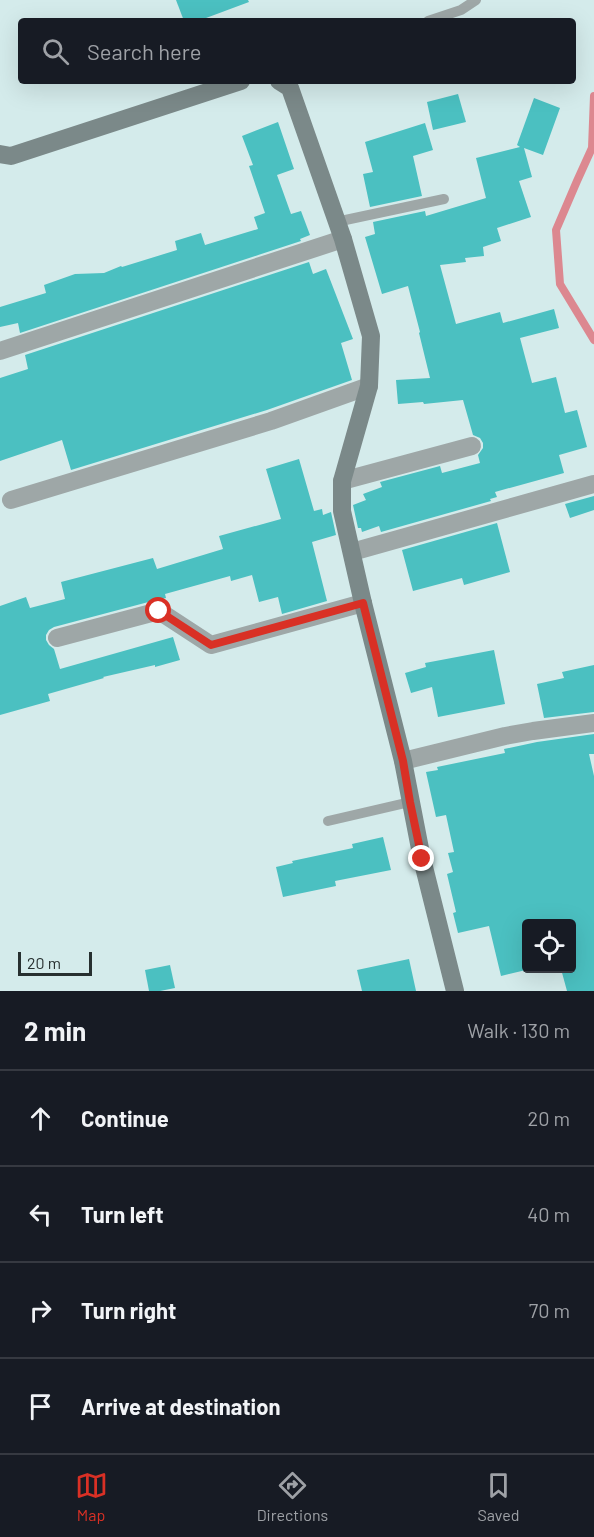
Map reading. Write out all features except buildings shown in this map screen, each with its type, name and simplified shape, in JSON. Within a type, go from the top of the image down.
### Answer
[{"type":"street","points":[[0,154],[10,156],[232,84]]},
{"type":"street","points":[[284,84],[290,88],[339,231],[371,336],[369,386],[342,481],[342,511],[403,761],[422,859],[455,991]]},
{"type":"street","points":[[0,351],[339,231]]},
{"type":"street","points":[[11,500],[271,421],[369,386]]},
{"type":"street","points":[[342,481],[472,446]]},
{"type":"street","points":[[352,552],[594,484]]},
{"type":"street","points":[[57,638],[159,611],[211,645],[363,603]]},
{"type":"street","points":[[403,761],[505,736],[594,723]]},
{"type":"lane","points":[[437,18],[461,10],[476,0]]},
{"type":"lane","points":[[339,231],[444,199]]},
{"type":"lane","points":[[328,821],[410,802]]},
{"type":"waterway","points":[[594,96],[592,148],[556,230],[560,284],[594,340]]},
{"type":"route","points":[[159,611],[211,645],[363,603],[403,761],[422,859]]}]
